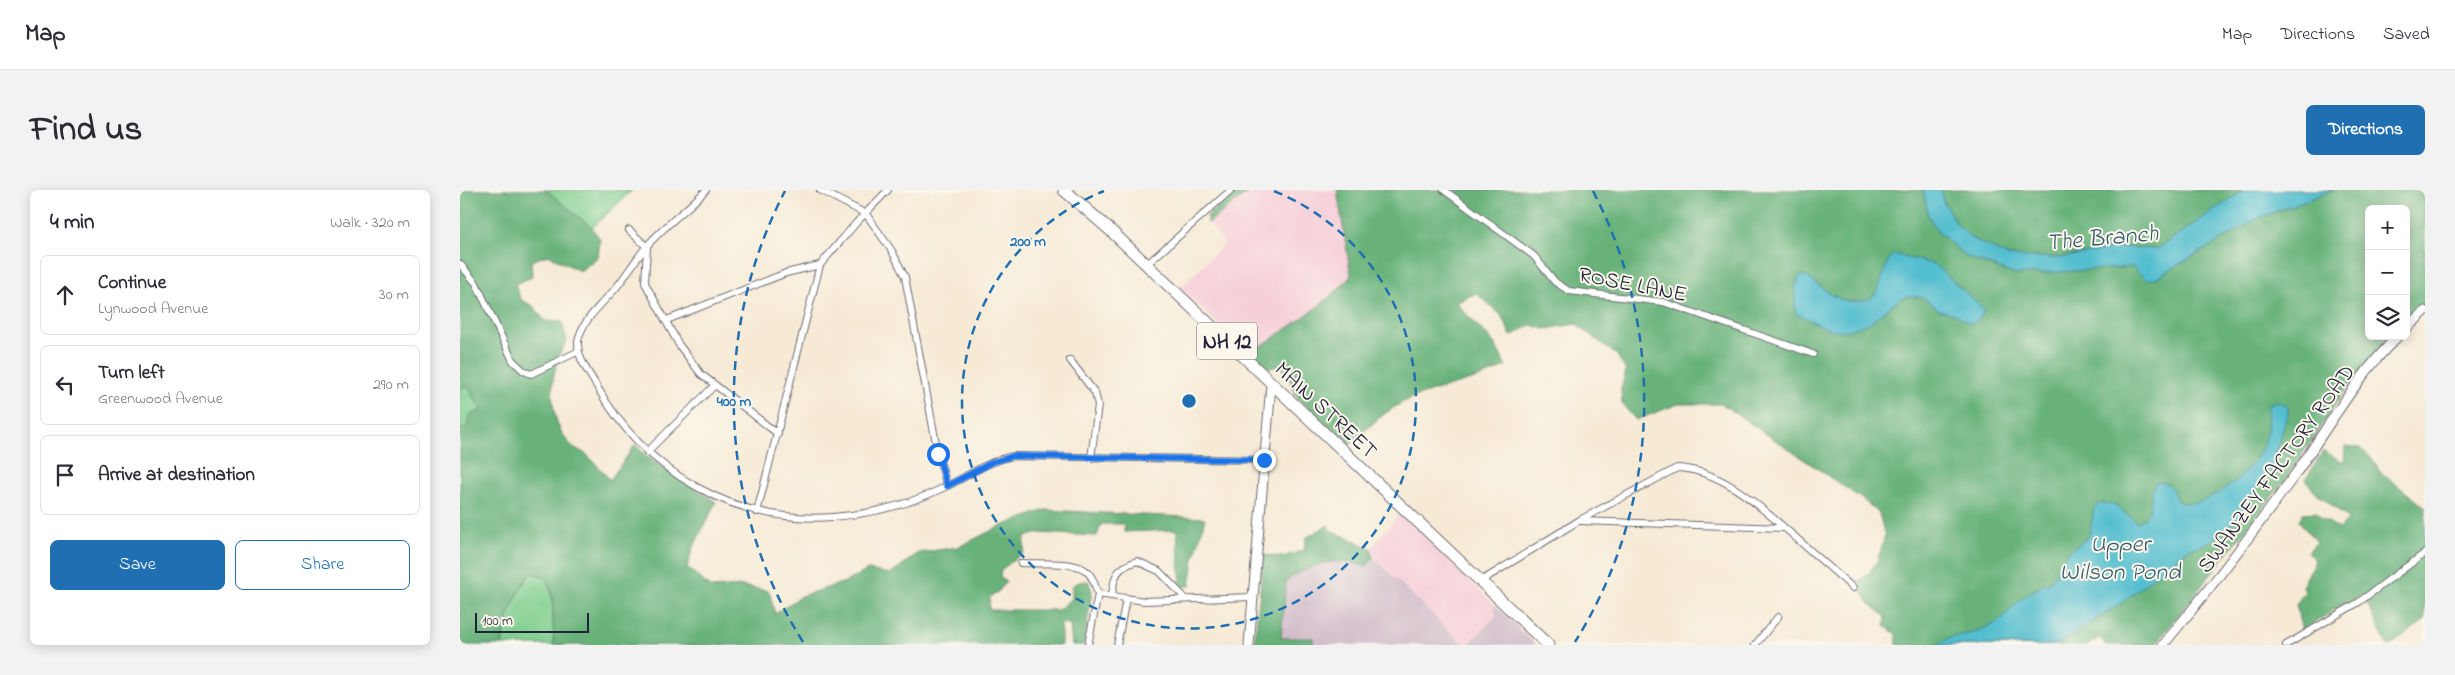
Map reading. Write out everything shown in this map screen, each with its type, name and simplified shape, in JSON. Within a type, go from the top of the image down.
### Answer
[{"type":"highway","name":"MAIN STREET","points":[[1064,190],[1481,581]]},
{"type":"highway","name":"NH 12","points":[[1481,581],[1548,645]]},
{"type":"street","points":[[706,190],[647,247],[617,287],[589,318],[578,339],[578,352],[602,395],[647,452],[673,472],[717,498],[757,512],[805,518],[872,512],[913,500],[947,486],[993,462],[1008,457],[1264,460]]},
{"type":"street","points":[[820,190],[866,214],[892,251],[905,277],[938,454],[947,486]]},
{"type":"street","points":[[757,512],[820,265],[888,190]]},
{"type":"street","points":[[1146,265],[1231,190]]},
{"type":"street","name":"ROSE LANE","points":[[1444,190],[1534,256],[1555,282],[1569,290],[1663,302],[1813,354]]},
{"type":"street","points":[[629,230],[647,247],[645,283],[679,345],[701,374],[778,434]]},
{"type":"street","points":[[460,264],[476,283],[513,361],[524,371],[531,374],[578,352]]},
{"type":"street","points":[[667,320],[786,273],[820,265]]},
{"type":"street","points":[[2410,325],[2425,311]]},
{"type":"street","name":"SWANZEY FACTORY ROAD","points":[[2163,645],[2207,592],[2294,476],[2354,387],[2395,340]]},
{"type":"street","points":[[1070,360],[1095,393],[1098,405],[1091,458]]},
{"type":"street","points":[[1249,645],[1271,385]]},
{"type":"street","points":[[647,452],[715,386]]},
{"type":"street","points":[[1481,581],[1580,520],[1677,468],[1693,469],[1718,479],[1751,500],[1853,588]]},
{"type":"street","points":[[1580,520],[1784,528]]},
{"type":"street","points":[[2286,645],[2358,602],[2424,557]]},
{"type":"street","points":[[1112,596],[1113,578],[1118,571],[1137,561],[1159,571],[1186,599]]},
{"type":"street","points":[[1022,563],[1077,566],[1089,574],[1098,594],[1088,645]]},
{"type":"street","points":[[1098,594],[1145,601],[1252,597]]},
{"type":"street","points":[[1116,645],[1126,599]]},
{"type":"street","points":[[1755,645],[1778,617]]},
{"type":"shaded area","points":[[1251,190],[1337,190],[1351,276],[1341,287],[1296,323],[1249,354],[1180,288],[1225,244],[1208,223]]},
{"type":"shaded area","points":[[1400,514],[1494,604],[1496,616],[1468,645],[1464,645],[1373,557],[1371,548]]},
{"type":"shaded area","points":[[1373,557],[1464,645],[1311,645],[1313,638],[1281,638],[1286,581],[1302,571],[1325,562],[1351,561],[1365,567]]},
{"type":"shaded area","points":[[1494,604],[1536,645],[1468,645],[1496,616]]},
{"type":"green space","points":[[460,190],[546,190],[592,228],[600,239],[598,257],[580,271],[548,255],[531,261],[532,277],[515,284],[521,300],[533,306],[545,321],[562,322],[567,341],[556,365],[552,394],[557,422],[563,435],[571,445],[587,455],[610,480],[635,445],[653,461],[716,502],[692,550],[687,567],[711,588],[742,586],[769,591],[775,614],[801,596],[845,582],[868,570],[891,574],[918,553],[958,547],[999,527],[1045,510],[1205,518],[1194,559],[1190,586],[1181,586],[1177,530],[1124,532],[1124,524],[1101,524],[1097,536],[1039,533],[1025,537],[1024,552],[1001,570],[1000,578],[1006,581],[999,591],[990,597],[989,610],[1058,610],[1072,599],[1072,586],[1079,582],[1088,581],[1092,591],[1084,645],[1072,645],[1070,624],[1061,623],[1061,645],[554,645],[552,594],[545,577],[531,573],[512,607],[502,645],[460,645],[460,431],[468,425],[469,416],[482,410],[469,386],[460,388]]},
{"type":"green space","points":[[546,190],[632,190],[592,228]]},
{"type":"green space","points":[[1237,190],[1251,190],[1208,223],[1207,216]]},
{"type":"green space","points":[[1337,190],[1923,190],[1928,215],[1938,232],[1965,256],[1988,265],[2016,275],[2133,266],[2156,278],[2259,218],[2333,190],[2425,190],[2425,303],[2410,316],[2410,205],[2365,205],[2365,340],[2387,340],[2349,384],[2285,480],[2155,645],[2106,645],[2100,637],[2088,645],[1897,645],[1897,635],[1885,626],[1886,617],[1868,602],[1857,582],[1868,574],[1877,562],[1885,536],[1879,513],[1862,499],[1722,404],[1678,404],[1636,420],[1622,404],[1621,389],[1626,371],[1617,355],[1576,324],[1545,329],[1531,325],[1511,336],[1501,315],[1476,293],[1456,303],[1495,344],[1506,366],[1483,376],[1403,402],[1377,419],[1348,447],[1297,397],[1288,375],[1280,366],[1269,368],[1249,354],[1316,308],[1351,276]]},
{"type":"green space","points":[[1942,190],[2244,190],[2157,249],[2123,247],[2059,258],[2008,256],[1971,238],[1957,224],[1943,201]]},
{"type":"green space","points":[[469,386],[482,410],[470,416],[468,425],[460,431],[460,388]]},
{"type":"green space","points":[[2345,446],[2361,448],[2375,462],[2379,471],[2425,507],[2425,620],[2391,645],[2387,645],[2363,595],[2338,607],[2302,631],[2296,605],[2305,591],[2302,586],[2315,561],[2308,552],[2316,542],[2299,521],[2303,513],[2316,512],[2321,518],[2340,529],[2349,519],[2313,490],[2306,479],[2323,451],[2344,462]]},
{"type":"green space","points":[[1328,525],[1330,530],[1371,548],[1373,557],[1366,567],[1355,563],[1324,563],[1305,570],[1286,581],[1281,638],[1313,638],[1313,644],[1254,645],[1264,555],[1283,557],[1304,550],[1306,538]]},
{"type":"green space","points":[[531,573],[545,576],[552,594],[554,645],[502,645],[512,607]]},
{"type":"water","points":[[1923,190],[1942,190],[1943,201],[1957,224],[1971,238],[2008,256],[2059,258],[2123,247],[2157,249],[2244,190],[2333,190],[2259,218],[2156,278],[2146,280],[2133,267],[2016,275],[1965,256],[1938,232],[1928,215]]},
{"type":"water","points":[[1893,254],[1934,264],[1984,309],[1981,318],[1970,324],[1957,315],[1939,310],[1924,298],[1911,296],[1900,299],[1868,324],[1845,331],[1828,329],[1795,313],[1795,287],[1800,275],[1812,280],[1840,299],[1849,301],[1865,300],[1877,291],[1889,259]]},
{"type":"water","name":"Upper Wilson Pond","points":[[2278,401],[2288,407],[2288,413],[2271,469],[2240,515],[2225,531],[2206,544],[2188,549],[2119,605],[2056,645],[1937,645],[1949,638],[1976,632],[1998,622],[2024,596],[2052,580],[2069,551],[2089,537],[2094,509],[2100,503],[2113,504],[2138,523],[2149,513],[2152,491],[2156,482],[2167,483],[2172,488],[2177,501],[2188,503],[2200,501],[2225,489],[2237,480],[2255,460],[2264,445],[2268,404]]},
{"type":"route","points":[[938,454],[947,486],[993,462],[1013,456],[1264,460]]},
{"type":"water label","name":"The Branch","points":[[2102,237]]}]
